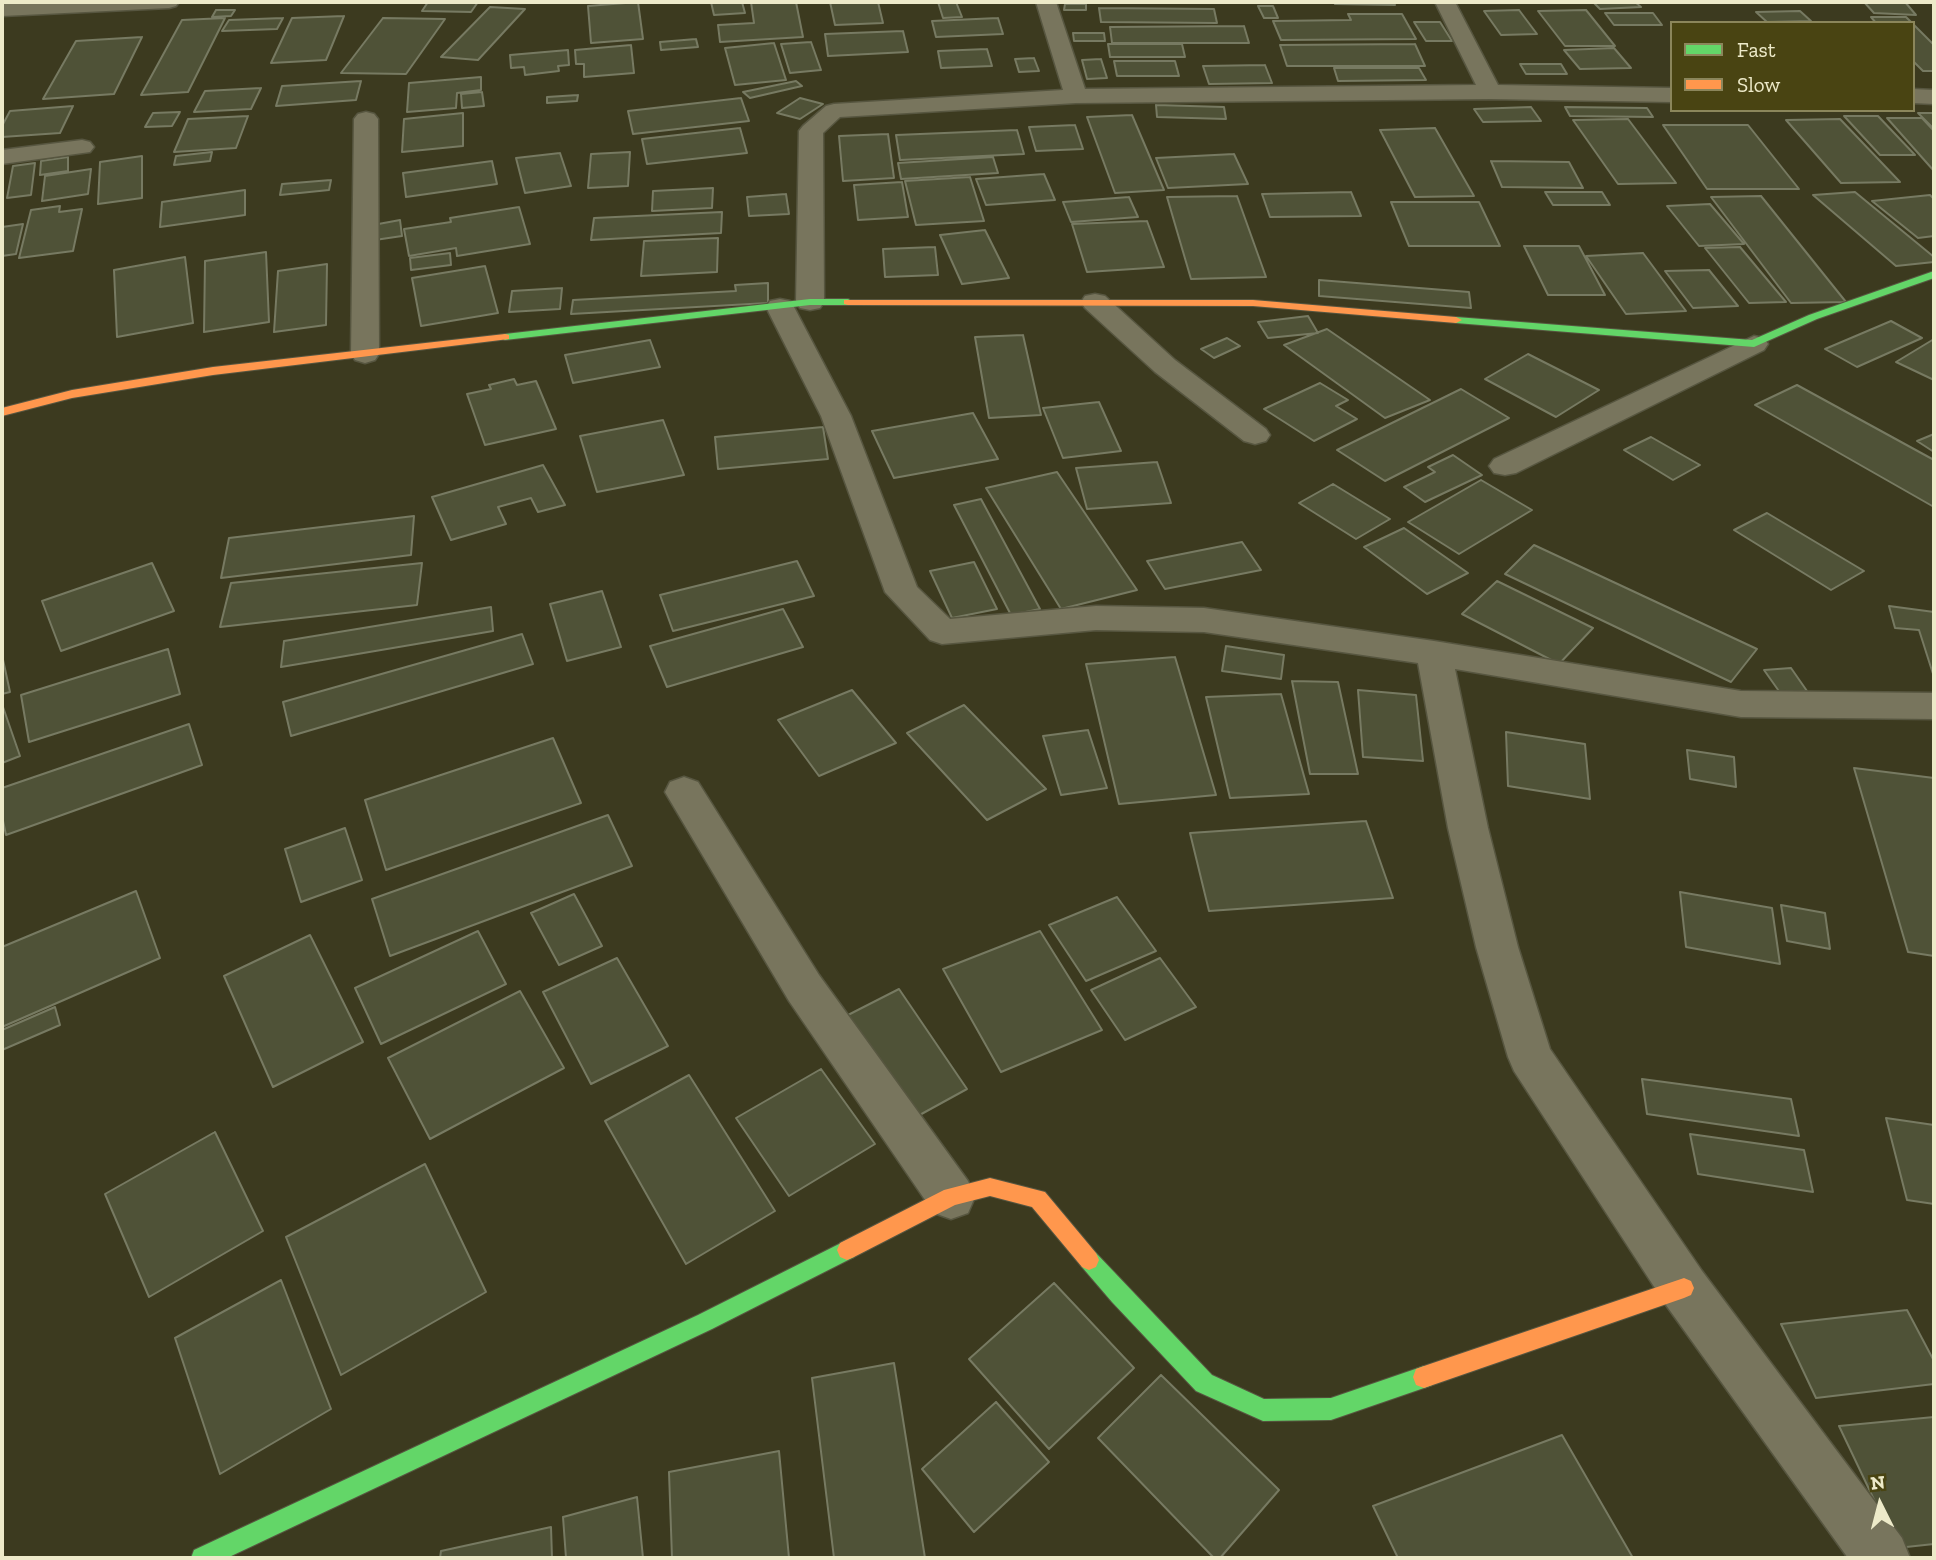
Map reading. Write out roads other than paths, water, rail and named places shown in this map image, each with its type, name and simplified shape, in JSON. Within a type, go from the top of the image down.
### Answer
[{"type":"street","points":[[2,10],[169,2]]},
{"type":"street","points":[[1046,2],[1076,96]]},
{"type":"street","points":[[1445,2],[1490,92]]},
{"type":"street","points":[[1670,95],[1490,92],[1076,96],[834,111],[811,131],[795,305],[902,592],[942,632],[1096,618],[1204,620],[1434,653],[1741,704],[1934,706]]},
{"type":"street","points":[[1915,96],[1934,97]]},
{"type":"street","points":[[365,354],[366,119]]},
{"type":"street","points":[[2,157],[82,147]]},
{"type":"street","points":[[1505,466],[1813,317],[1934,274]]},
{"type":"street","points":[[1095,302],[1165,366],[1255,435]]},
{"type":"street","points":[[2,412],[85,392],[213,371],[795,305],[1253,303],[1754,344]]},
{"type":"street","points":[[1434,653],[1471,841],[1497,947],[1530,1057],[1684,1287],[1882,1558]]},
{"type":"street","points":[[684,792],[804,988],[951,1198]]},
{"type":"street","points":[[202,1558],[705,1322],[951,1198],[990,1187],[1038,1199],[1119,1295],[1204,1383],[1263,1410],[1331,1409],[1684,1287]]}]
